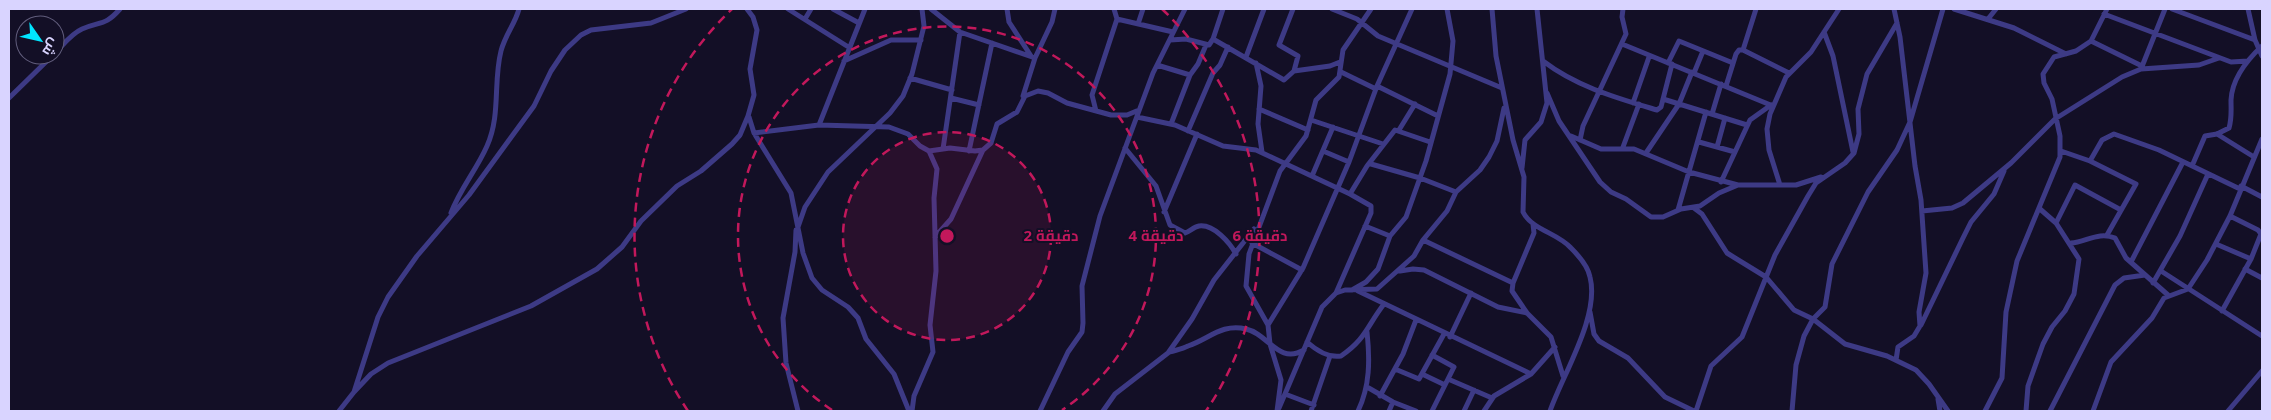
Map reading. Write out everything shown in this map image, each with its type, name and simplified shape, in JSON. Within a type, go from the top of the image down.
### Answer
[{"type":"street","points":[[65,42],[82,30],[106,23],[120,9]]},
{"type":"street","points":[[450,217],[464,185],[488,145],[498,98],[501,51],[507,32],[519,9]]},
{"type":"street","points":[[354,392],[383,307],[417,256],[450,217],[534,106],[551,71],[572,42],[591,30],[651,23],[686,9]]},
{"type":"street","points":[[340,411],[354,392],[372,374],[388,363],[531,306],[602,265],[622,247],[641,221],[673,189],[701,171],[732,144],[742,130],[754,95],[750,68],[757,30],[755,21],[747,9]]},
{"type":"street","points":[[789,9],[850,48]]},
{"type":"street","points":[[805,19],[811,9]]},
{"type":"street","points":[[833,9],[859,23]]},
{"type":"street","points":[[819,125],[865,9]]},
{"type":"street","points":[[798,227],[805,207],[828,172],[897,105],[910,78],[921,40],[925,21],[922,9]]},
{"type":"street","points":[[931,9],[960,32],[1033,57]]},
{"type":"street","points":[[1007,9],[1009,22],[1033,57]]},
{"type":"street","points":[[935,237],[951,219],[982,150],[991,143],[997,124],[1016,112],[1023,99],[1033,57],[1052,22],[1055,9]]},
{"type":"street","points":[[1096,111],[1092,96],[1117,19],[1114,9]]},
{"type":"street","points":[[1138,24],[1142,9]]},
{"type":"street","points":[[1040,411],[1068,352],[1083,327],[1081,293],[1100,216],[1157,65],[1185,9]]},
{"type":"street","points":[[1171,124],[1190,75],[1198,64],[1206,45],[1213,39],[1223,9]]},
{"type":"street","points":[[1246,57],[1264,9]]},
{"type":"street","points":[[1293,9],[1279,45],[1299,57],[1294,72]]},
{"type":"street","points":[[1332,9],[1361,22],[1378,36],[1502,88]]},
{"type":"street","points":[[1277,411],[1281,380],[1270,344],[1268,325],[1246,286],[1246,269],[1252,242],[1262,213],[1285,163],[1304,140],[1316,100],[1337,81],[1341,72],[1340,62],[1347,42],[1371,9]]},
{"type":"street","points":[[1268,325],[1302,270],[1349,162],[1377,87],[1398,44],[1412,9]]},
{"type":"street","points":[[1354,290],[1366,282],[1378,269],[1390,236],[1406,216],[1420,178],[1448,88],[1453,41],[1447,9]]},
{"type":"street","points":[[1492,9],[1496,56],[1505,104],[1524,177],[1522,212],[1533,224],[1564,242],[1585,265],[1592,285],[1589,309],[1550,411]]},
{"type":"street","points":[[1522,168],[1525,140],[1541,122],[1546,108],[1547,93],[1537,9]]},
{"type":"street","points":[[1580,140],[1583,126],[1626,34],[1621,9]]},
{"type":"street","points":[[1678,210],[1709,113],[1738,52],[1743,50],[1756,9]]},
{"type":"street","points":[[1780,185],[1772,166],[1767,128],[1772,105],[1789,72],[1811,52],[1839,9]]},
{"type":"street","points":[[1894,9],[1907,85],[1922,211],[1926,274],[1919,312],[1920,326]]},
{"type":"street","points":[[1792,411],[1796,364],[1804,336],[1813,319],[1825,306],[1832,264],[1868,192],[1897,150],[1910,122],[1943,9],[1952,9],[1988,19],[2029,34],[2066,54]]},
{"type":"street","points":[[1988,19],[1996,9]]},
{"type":"street","points":[[2142,67],[2165,9]]},
{"type":"street","points":[[2172,9],[2254,40]]},
{"type":"street","points":[[2248,9],[2254,40],[2260,48],[2262,56]]},
{"type":"street","points":[[1985,411],[2002,378],[2006,312],[2017,261],[2021,248],[2040,208],[2061,151],[2052,99],[2044,83],[2043,74],[2054,57],[2081,49],[2091,41],[2105,12],[2219,58],[2231,62],[2248,61]]},
{"type":"street","points":[[1117,19],[1173,32]]},
{"type":"street","points":[[1589,309],[1594,334],[1599,341],[1628,358],[1666,397],[1695,411],[1711,366],[1742,337],[1790,226],[1816,183],[1845,163],[1854,153],[1859,134],[1858,110],[1867,74],[1897,23]]},
{"type":"street","points":[[943,149],[960,32]]},
{"type":"street","points":[[1824,32],[1833,56],[1849,141],[1854,153]]},
{"type":"street","points":[[1170,40],[1186,39],[1206,45]]},
{"type":"street","points":[[1213,39],[1256,62],[1284,80],[1294,72],[1330,66],[1340,62]]},
{"type":"street","points":[[844,61],[891,40],[921,40]]},
{"type":"street","points":[[1543,61],[1573,81],[1600,92],[1657,110],[1663,100],[1670,63],[1679,41],[1733,63]]},
{"type":"street","points":[[2091,41],[2142,67]]},
{"type":"street","points":[[969,151],[992,43]]},
{"type":"street","points":[[1622,44],[1649,57],[1670,63],[1772,105]]},
{"type":"street","points":[[1188,131],[1213,73],[1220,65],[1228,47]]},
{"type":"street","points":[[2192,166],[2205,136],[2217,134],[2229,128],[2232,116],[2233,88],[2248,61],[2260,48]]},
{"type":"street","points":[[1743,50],[1789,72]]},
{"type":"street","points":[[1646,152],[1679,104],[1703,51]]},
{"type":"street","points":[[1623,147],[1649,57]]},
{"type":"street","points":[[1922,211],[1952,208],[1963,203],[2007,166],[2055,119],[2122,77],[2142,67],[2199,65],[2219,58]]},
{"type":"street","points":[[1256,62],[1261,86],[1258,132],[1262,152]]},
{"type":"street","points":[[9,98],[43,65]]},
{"type":"street","points":[[1157,65],[1190,75]]},
{"type":"street","points":[[1341,72],[1438,116]]},
{"type":"street","points":[[910,78],[952,90]]},
{"type":"street","points":[[1023,99],[1031,92],[1044,92],[1067,103],[1120,116],[1139,110]]},
{"type":"street","points":[[1547,93],[1556,117],[1600,182],[1611,192],[1656,218],[1678,210],[1694,208],[1708,203],[1727,189],[1738,185]]},
{"type":"street","points":[[951,98],[979,105]]},
{"type":"street","points":[[1663,100],[1747,125]]},
{"type":"street","points":[[1399,130],[1415,104]]},
{"type":"street","points":[[1336,293],[1377,289],[1414,256],[1423,240],[1447,211],[1456,192],[1480,170],[1489,157],[1497,142],[1505,104]]},
{"type":"street","points":[[1721,182],[1747,125],[1753,118],[1772,105]]},
{"type":"street","points":[[1260,109],[1308,130]]},
{"type":"street","points":[[748,116],[754,133],[787,183],[797,220],[803,253],[812,278],[822,290],[848,306],[858,318],[866,339],[892,369],[911,411]]},
{"type":"street","points":[[1137,117],[1171,124],[1223,146],[1262,152],[1371,206],[1371,213],[1336,293],[1322,306],[1277,411]]},
{"type":"street","points":[[1717,147],[1725,118]]},
{"type":"street","points":[[1311,120],[1383,144]]},
{"type":"street","points":[[754,133],[819,125],[876,126],[902,131],[930,151],[937,169],[934,198],[936,271],[930,325],[933,352],[914,396],[911,411]]},
{"type":"street","points":[[1312,176],[1333,127]]},
{"type":"street","points":[[1350,194],[1367,166],[1395,130],[1430,142]]},
{"type":"street","points":[[1164,212],[1197,134]]},
{"type":"street","points":[[2090,161],[2102,140],[2114,134],[2159,150],[2262,197]]},
{"type":"street","points":[[2217,134],[2254,157]]},
{"type":"street","points":[[1570,136],[1601,149],[1623,147],[1646,152],[1668,164],[1689,172],[1738,185],[1796,184],[1826,175]]},
{"type":"street","points":[[2093,411],[2111,362],[2152,318],[2168,296],[2188,289],[2216,244],[2230,216],[2240,187],[2262,139]]},
{"type":"street","points":[[1699,142],[1735,152]]},
{"type":"street","points":[[1125,148],[1156,186],[1167,220],[1178,231],[1185,233],[1198,226],[1204,227],[1226,239],[1236,254]]},
{"type":"street","points":[[930,151],[943,149],[982,150]]},
{"type":"street","points":[[1323,151],[1349,162]]},
{"type":"street","points":[[2061,151],[2090,161],[2136,184],[2107,235]]},
{"type":"street","points":[[2131,262],[2183,162]]},
{"type":"street","points":[[1370,164],[1420,178],[1456,192]]},
{"type":"street","points":[[1896,360],[1898,347],[1914,336],[1971,222],[1994,194],[2001,175],[2007,166]]},
{"type":"street","points":[[2153,283],[2161,271],[2208,174]]},
{"type":"street","points":[[2056,222],[2075,185],[2121,210]]},
{"type":"street","points":[[1694,208],[1702,214],[1727,254],[1766,278],[1789,307],[1813,319],[1845,344],[1896,360],[1923,376],[1948,411]]},
{"type":"street","points":[[2026,411],[2028,386],[2043,344],[2052,327],[2066,311],[2074,294],[2079,259],[2071,243],[2056,222],[2040,208]]},
{"type":"street","points":[[1103,411],[1122,388],[1168,353],[1192,320],[1214,280],[1236,254],[1262,213]]},
{"type":"street","points":[[2222,311],[2251,259],[2260,237],[2260,231],[2230,216]]},
{"type":"street","points":[[797,220],[795,252],[783,318],[786,363],[798,411]]},
{"type":"street","points":[[1533,224],[1534,234],[1511,288],[1514,296],[1527,313],[1548,334],[1555,347],[1564,377]]},
{"type":"street","points":[[1365,226],[1390,236]]},
{"type":"street","points":[[2071,243],[2107,235],[2115,238],[2121,252],[2168,296]]},
{"type":"street","points":[[1423,240],[1513,283]]},
{"type":"street","points":[[1252,242],[1302,270]]},
{"type":"street","points":[[2216,244],[2251,259]]},
{"type":"street","points":[[2245,269],[2262,278]]},
{"type":"street","points":[[1398,271],[1424,270],[1506,310],[1527,313]]},
{"type":"street","points":[[2161,271],[2262,336]]},
{"type":"street","points":[[2050,411],[2115,285],[2128,277],[2145,275]]},
{"type":"street","points":[[1354,290],[1531,374]]},
{"type":"street","points":[[1450,337],[1471,293]]},
{"type":"street","points":[[1307,342],[1330,356],[1341,356],[1367,332],[1376,314],[1384,304]]},
{"type":"street","points":[[1380,396],[1395,369],[1416,320]]},
{"type":"street","points":[[1168,353],[1189,346],[1216,331],[1227,328],[1248,329],[1261,335],[1280,352],[1288,354],[1304,350]]},
{"type":"street","points":[[1358,411],[1367,387],[1369,356],[1367,332]]},
{"type":"street","points":[[1395,369],[1418,379],[1444,334]]},
{"type":"street","points":[[1484,411],[1492,398],[1531,374],[1555,347]]},
{"type":"street","points":[[1432,355],[1454,366],[1432,411]]},
{"type":"street","points":[[1311,411],[1330,356]]},
{"type":"street","points":[[2228,411],[2262,371]]},
{"type":"street","points":[[1422,374],[1445,385]]},
{"type":"street","points":[[1448,379],[1492,398]]},
{"type":"street","points":[[1367,387],[1380,396],[1416,411]]},
{"type":"street","points":[[1464,411],[1474,390]]},
{"type":"street","points":[[1285,394],[1314,405]]},
{"type":"street","points":[[1937,396],[1940,411]]},
{"type":"street","points":[[1110,411],[1112,400]]},
{"type":"street","points":[[1389,411],[1393,402]]}]
